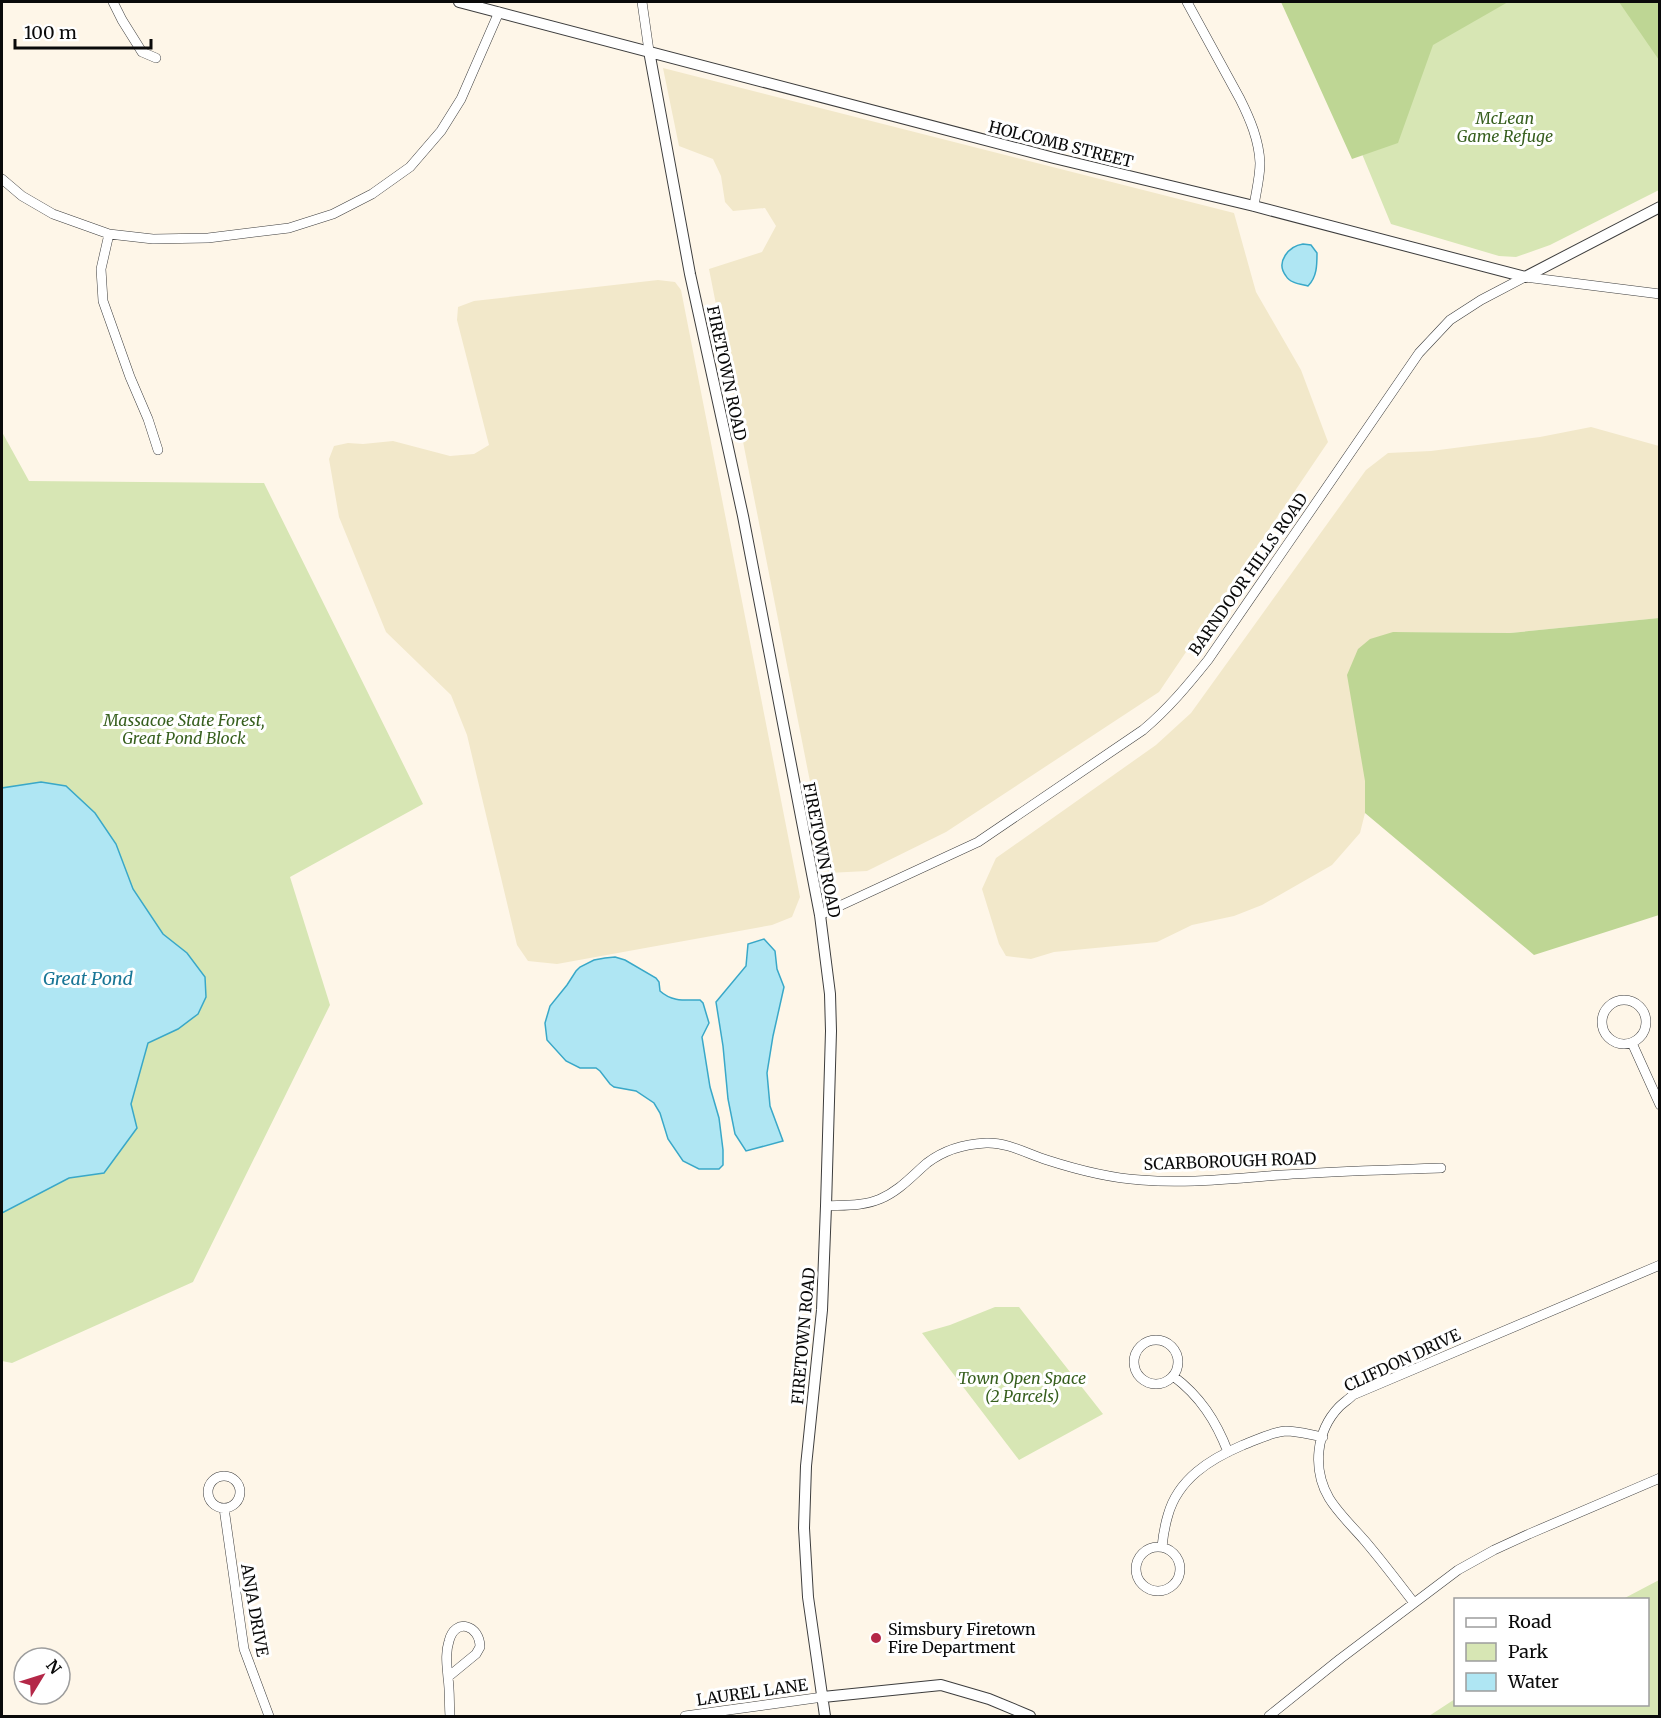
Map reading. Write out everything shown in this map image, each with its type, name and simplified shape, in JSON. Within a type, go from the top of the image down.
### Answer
[{"type":"street","points":[[113,2],[142,52],[156,58]]},
{"type":"street","name":"HOLCOMB STREET","points":[[459,2],[1054,158],[1254,206],[1525,277],[1659,294]]},
{"type":"street","name":"FIRETOWN ROAD","points":[[642,2],[690,274],[743,516],[820,915],[830,994],[831,1031],[822,1310],[806,1466],[804,1528],[808,1597],[825,1716]]},
{"type":"street","points":[[1187,2],[1240,99],[1258,144],[1260,165],[1254,206]]},
{"type":"street","points":[[2,179],[53,214],[109,234],[153,239],[208,238],[289,228],[333,214],[372,194],[410,167],[441,131],[461,99],[499,12]]},
{"type":"street","name":"BARNDOOR HILLS ROAD","points":[[820,915],[978,842],[1143,730],[1181,694],[1208,660],[1419,353],[1450,320],[1481,300],[1659,207]]},
{"type":"street","points":[[109,234],[101,269],[103,302],[158,450]]},
{"type":"street","points":[[1621,1000],[1635,1002],[1644,1013],[1646,1020],[1643,1033],[1632,1043],[1625,1044],[1611,1040],[1602,1028],[1604,1013],[1614,1002],[1621,1000]]},
{"type":"street","points":[[1632,1043],[1659,1105]]},
{"type":"street","name":"SCARBOROUGH ROAD","points":[[826,1206],[859,1204],[882,1198],[906,1183],[938,1155],[963,1146],[983,1143],[1011,1147],[1086,1172],[1174,1182],[1441,1168]]},
{"type":"street","name":"CLIFDON DRIVE","points":[[1414,1603],[1330,1499],[1318,1470],[1318,1453],[1328,1421],[1353,1395],[1659,1265]]},
{"type":"street","points":[[1156,1340],[1169,1344],[1177,1356],[1177,1370],[1173,1376],[1161,1384],[1153,1384],[1140,1377],[1134,1364],[1134,1356],[1138,1349],[1149,1341],[1156,1340]]},
{"type":"street","points":[[1173,1376],[1187,1386],[1212,1416],[1228,1452]]},
{"type":"street","points":[[1162,1547],[1168,1514],[1174,1499],[1200,1468],[1228,1452],[1272,1433],[1288,1431],[1323,1437]]},
{"type":"street","points":[[1269,1716],[1458,1570],[1494,1550],[1659,1478]]},
{"type":"street","name":"ANJA DRIVE","points":[[224,1508],[244,1649],[268,1716]]},
{"type":"street","points":[[1155,1547],[1162,1547],[1175,1554],[1180,1568],[1176,1582],[1163,1590],[1156,1590],[1143,1585],[1136,1573],[1136,1566],[1142,1553],[1155,1547]]},
{"type":"street","points":[[448,1677],[476,1654],[480,1647],[475,1630],[467,1626],[462,1626],[451,1635],[446,1662],[450,1716]]},
{"type":"street","points":[[823,1697],[941,1685],[1030,1716]]},
{"type":"street","name":"LAUREL LANE","points":[[685,1716],[823,1697]]},
{"type":"shaded area","points":[[663,68],[1234,213],[1256,292],[1301,370],[1328,442],[1159,692],[946,832],[867,871],[828,873],[709,269],[762,252],[776,226],[765,208],[733,211],[725,202],[721,176],[713,159],[679,146]]},
{"type":"shaded area","points":[[658,280],[675,282],[681,290],[800,897],[792,917],[772,925],[557,964],[528,961],[517,945],[467,735],[451,695],[386,632],[339,517],[329,459],[334,446],[348,443],[393,441],[450,456],[474,454],[489,445],[457,320],[458,307],[474,301]]},
{"type":"shaded area","points":[[1591,427],[1659,446],[1659,618],[1510,633],[1393,632],[1365,781],[1365,813],[1360,833],[1332,865],[1262,905],[1234,916],[1192,925],[1157,942],[1054,952],[1031,959],[1006,956],[999,944],[982,889],[996,858],[1156,745],[1191,713],[1366,470],[1388,453],[1431,451],[1540,437]]},
{"type":"green space","points":[[1281,2],[1508,2],[1433,45],[1398,143],[1352,159]]},
{"type":"green space","name":"McLean Game Refuge","points":[[1299,2],[1659,2],[1659,190],[1550,245],[1516,257],[1499,256],[1391,224]]},
{"type":"green space","points":[[1619,2],[1659,2],[1659,60]]},
{"type":"green space","name":"Massacoe State Forest, Great Pond Block","points":[[2,432],[29,481],[264,483],[423,804],[290,877],[330,1005],[193,1282],[12,1363],[2,1361]]},
{"type":"green space","points":[[1659,618],[1659,915],[1534,955],[1365,813],[1365,781],[1347,675],[1358,649],[1370,639],[1393,632],[1510,633]]},
{"type":"green space","name":"Town Open Space (2 Parcels)","points":[[995,1307],[1019,1307],[1103,1414],[1019,1460],[922,1333],[950,1325]]},
{"type":"green space","points":[[1659,1580],[1659,1716],[1429,1716],[1454,1700],[1454,1706],[1649,1706],[1649,1598],[1625,1598]]},
{"type":"water","points":[[1303,244],[1311,245],[1317,253],[1315,275],[1308,286],[1290,280],[1283,271],[1282,265],[1289,251]]},
{"type":"water","name":"Great Pond","points":[[41,782],[66,786],[95,813],[116,844],[133,889],[163,934],[187,953],[205,977],[206,997],[198,1014],[178,1029],[148,1043],[131,1104],[137,1128],[104,1173],[69,1178],[2,1213],[2,788]]},
{"type":"water","points":[[764,939],[775,951],[777,969],[784,987],[767,1073],[770,1106],[783,1141],[746,1151],[735,1134],[728,1099],[716,1002],[746,966],[748,944]]},
{"type":"water","points":[[615,957],[625,960],[656,978],[660,991],[665,995],[679,1000],[700,1000],[703,1003],[709,1023],[702,1037],[710,1087],[719,1118],[723,1150],[723,1165],[719,1169],[699,1169],[683,1161],[668,1139],[660,1113],[654,1103],[636,1091],[614,1087],[596,1068],[580,1068],[566,1061],[547,1040],[545,1023],[550,1006],[576,971],[594,960]]},
{"type":"place","name":"Simsbury Firetown Fire Department","points":[[876,1638]]}]
